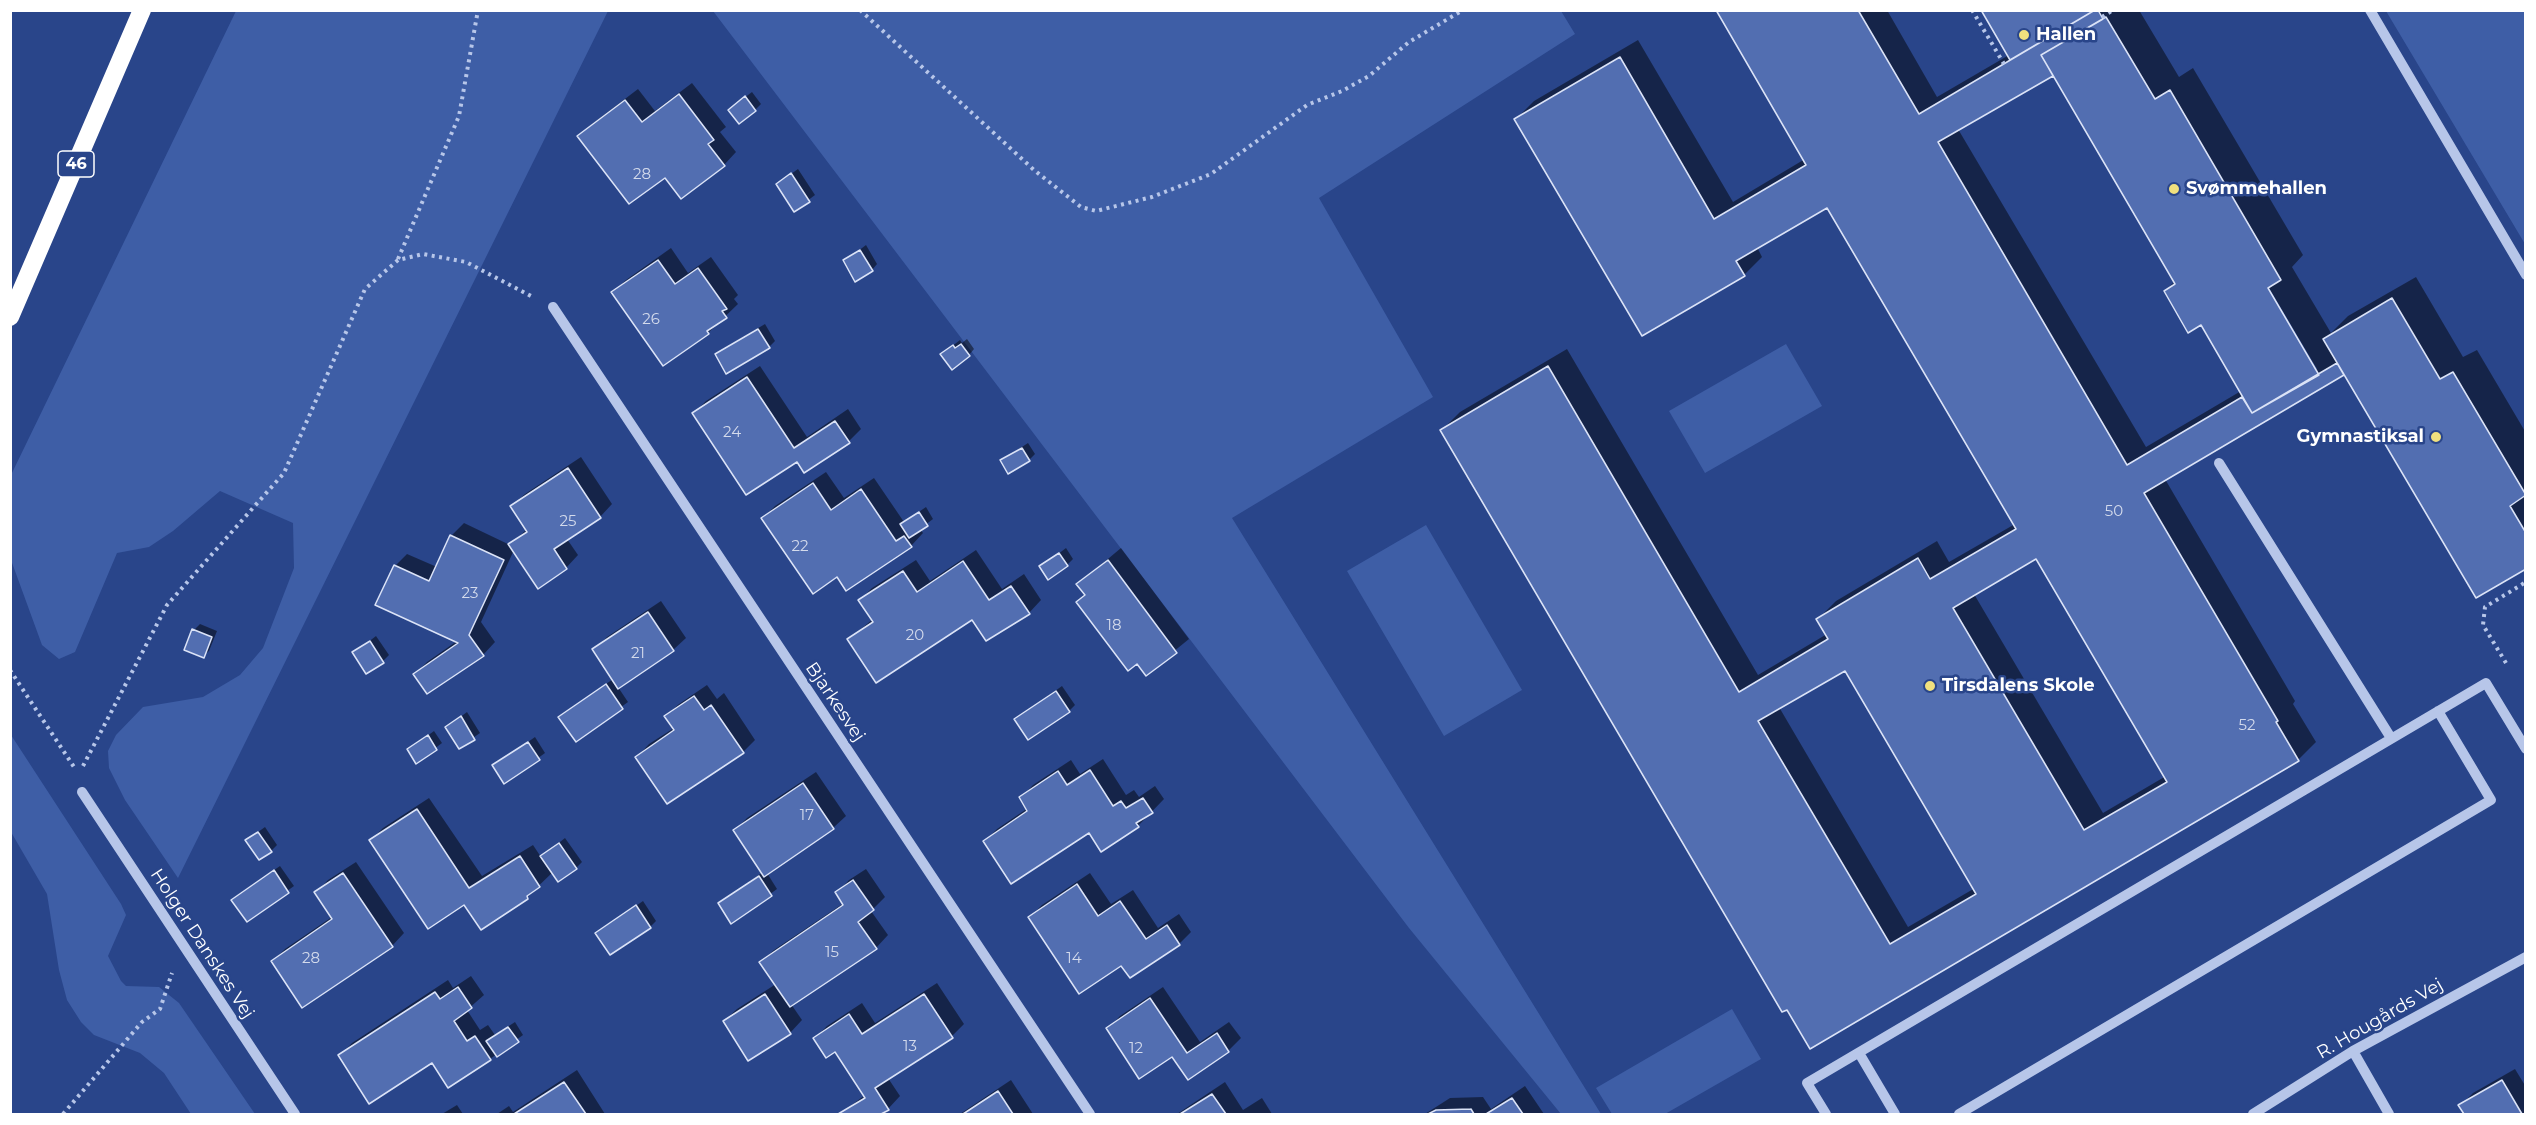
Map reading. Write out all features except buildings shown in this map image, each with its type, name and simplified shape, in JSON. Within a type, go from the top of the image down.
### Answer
[{"type":"highway","name":"46","points":[[10,317],[142,10]]},
{"type":"street","points":[[2370,10],[2526,275]]},
{"type":"street","name":"Bjarkesvej","points":[[553,307],[1090,1114]]},
{"type":"street","points":[[2219,463],[2391,738]]},
{"type":"street","points":[[1826,1114],[1807,1083],[2486,683],[2526,749]]},
{"type":"street","points":[[1959,1114],[2491,800],[2438,711]]},
{"type":"street","name":"Holger Danskes Vej","points":[[82,792],[295,1114]]},
{"type":"street","name":"R. Hougårds Vej","points":[[2253,1114],[2353,1051],[2526,957]]},
{"type":"street","points":[[2353,1051],[2390,1114]]},
{"type":"street","points":[[1859,1053],[1896,1114]]},
{"type":"path","points":[[10,670],[79,774],[167,605],[284,473],[365,289],[398,260],[459,116],[478,10]]},
{"type":"path","points":[[860,10],[1034,170],[1081,207],[1096,211],[1152,197],[1211,174],[1307,105],[1342,92],[1369,76],[1409,42],[1463,10]]},
{"type":"path","points":[[1972,10],[2004,64]]},
{"type":"path","points":[[2102,17],[2114,10]]},
{"type":"path","points":[[398,260],[423,254],[466,262],[553,307]]},
{"type":"path","points":[[2508,665],[2484,625],[2485,607],[2526,582]]},
{"type":"path","points":[[63,1114],[142,1022],[160,1009],[166,984],[184,948]]},
{"type":"shaded area","points":[[236,11],[608,11],[178,878],[125,800],[109,768],[108,751],[116,735],[143,707],[203,697],[240,675],[263,648],[294,568],[293,523],[220,491],[173,531],[149,547],[117,553],[75,652],[59,659],[42,645],[11,560],[11,475]]},
{"type":"shaded area","points":[[713,11],[1561,11],[1575,34],[1319,198],[1433,397],[1232,518],[1601,1114],[1561,1114],[1409,928]]},
{"type":"shaded area","points":[[2386,11],[2525,11],[2525,244]]},
{"type":"shaded area","points":[[1786,344],[1822,406],[1705,473],[1669,411]]},
{"type":"shaded area","points":[[1426,525],[1522,690],[1444,736],[1347,571]]},
{"type":"shaded area","points":[[11,735],[126,915],[108,956],[121,981],[126,986],[159,987],[179,1003],[255,1114],[191,1114],[164,1073],[140,1053],[94,1035],[81,1022],[67,1000],[59,970],[47,894],[11,832]]},
{"type":"shaded area","points":[[1732,1009],[1761,1059],[1665,1114],[1612,1114],[1596,1088]]},
{"type":"place","name":"Hallen","points":[[2024,35]]},
{"type":"place","name":"Svømmehallen","points":[[2174,189]]},
{"type":"place","name":"Gymnastiksal","points":[[2436,437]]},
{"type":"place","name":"Tirsdalens Skole","points":[[1930,686]]}]
